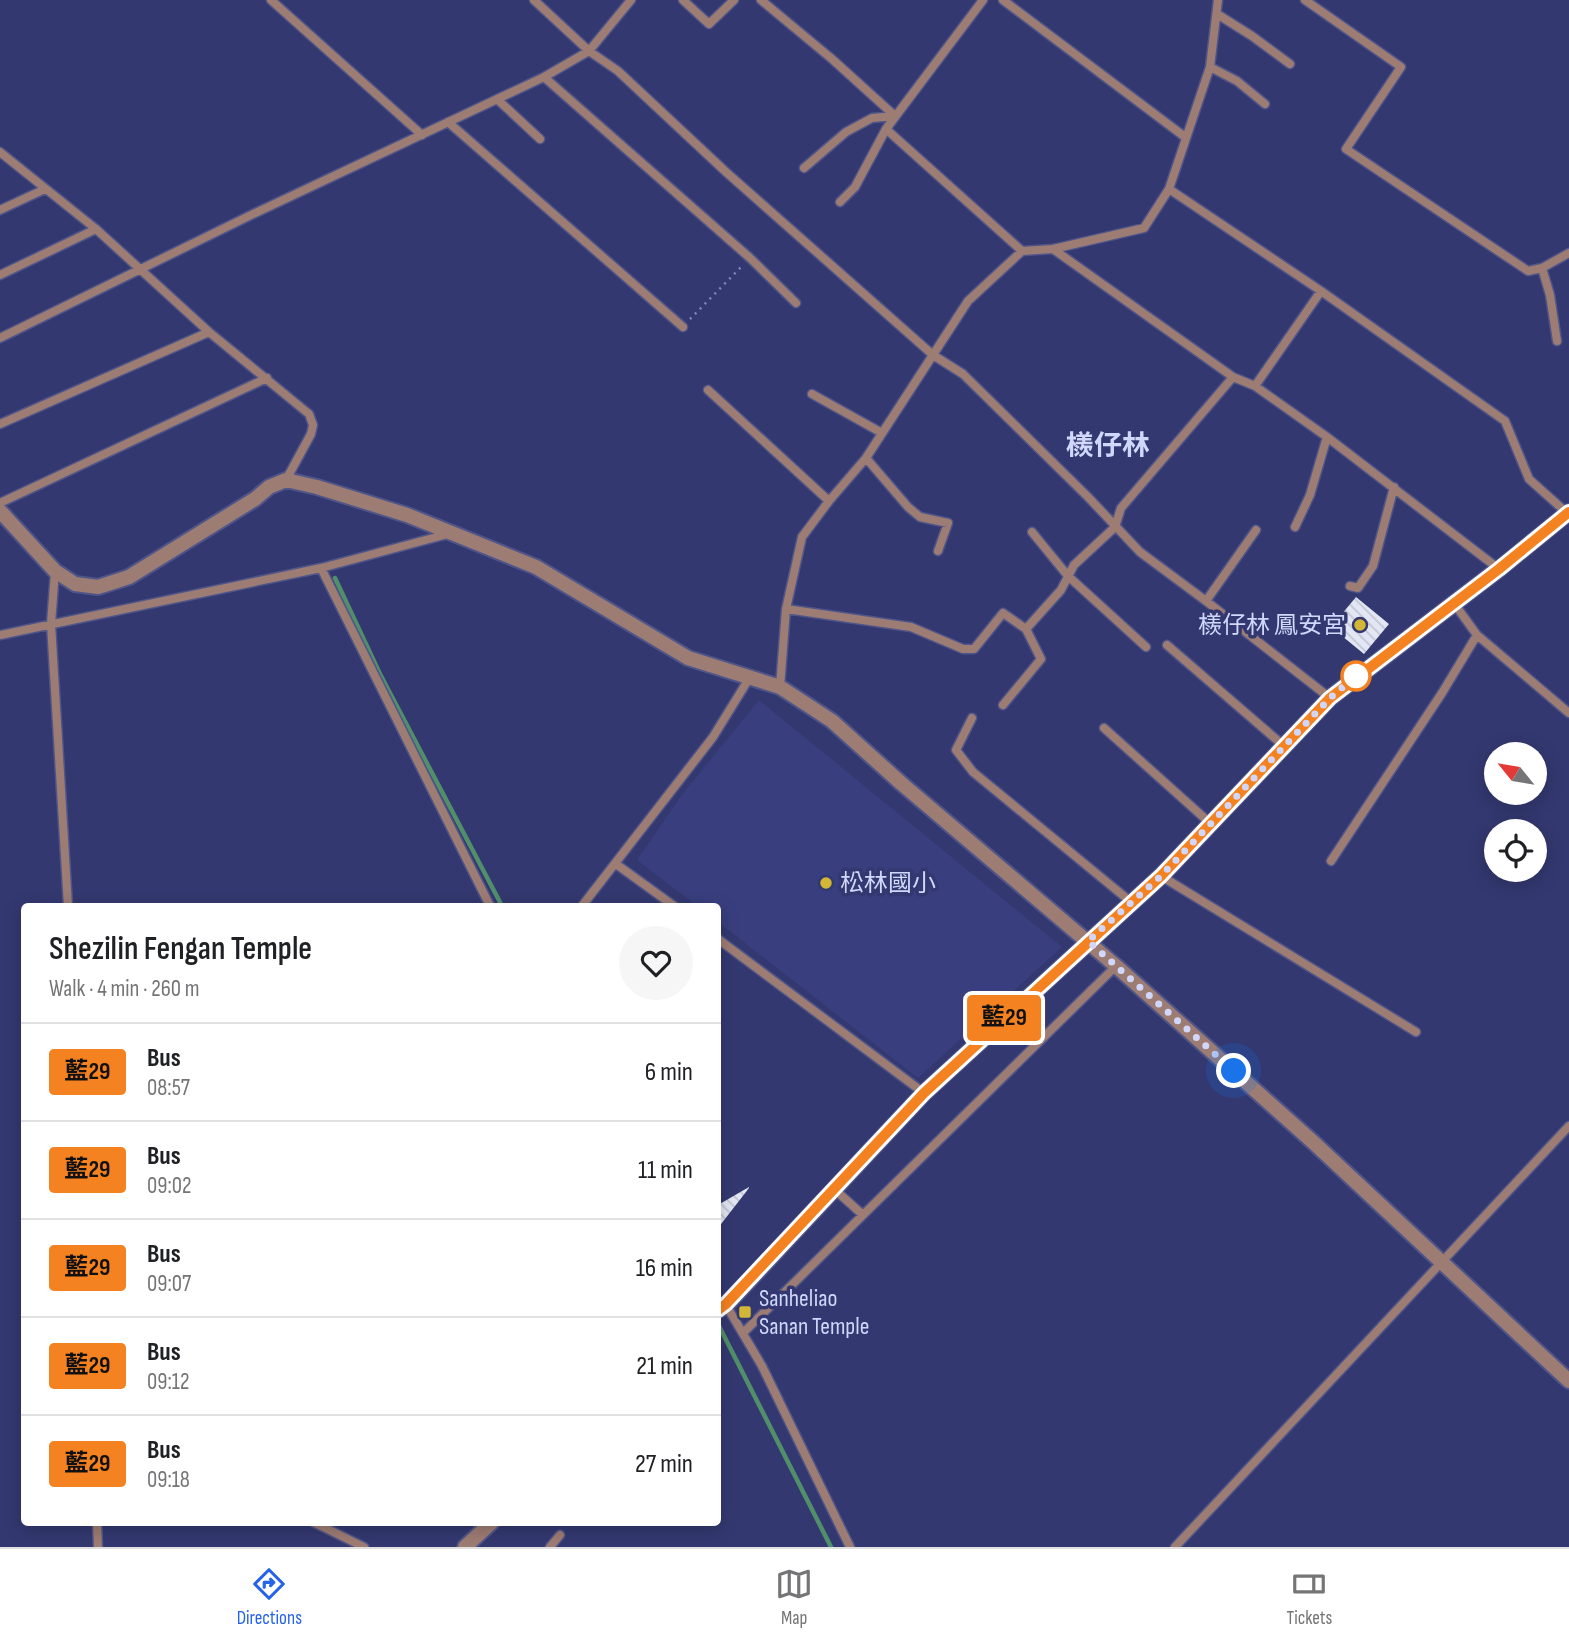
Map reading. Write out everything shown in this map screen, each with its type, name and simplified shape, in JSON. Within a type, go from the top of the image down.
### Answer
[{"type":"street","points":[[0,511],[55,571],[75,584],[98,587],[129,578],[256,499],[269,487],[286,480],[394,511],[548,573],[688,658],[780,687],[832,722],[1088,941],[1313,1142],[1569,1381]]},
{"type":"street","points":[[722,1307],[924,1093],[1161,876],[1330,698],[1499,569],[1568,512]]},
{"type":"street","points":[[465,1547],[488,1526]]},
{"type":"lane","points":[[271,0],[422,135]]},
{"type":"lane","points":[[534,0],[589,51],[618,71],[726,172],[933,355],[963,374],[1140,552],[1206,600],[1330,698]]},
{"type":"lane","points":[[0,338],[544,77],[589,51],[631,0]]},
{"type":"lane","points":[[683,0],[709,24],[734,0]]},
{"type":"lane","points":[[761,0],[895,116]]},
{"type":"lane","points":[[840,202],[855,187],[895,116],[983,0]]},
{"type":"lane","points":[[1003,0],[1185,137]]},
{"type":"lane","points":[[780,687],[786,609],[802,537],[866,458],[968,301],[1022,251],[1054,249],[1144,228],[1169,189],[1210,67],[1218,0]]},
{"type":"lane","points":[[1305,0],[1401,67],[1346,149],[1528,271],[1542,268],[1569,253]]},
{"type":"lane","points":[[1217,14],[1290,64]]},
{"type":"lane","points":[[1210,67],[1237,81],[1265,104]]},
{"type":"lane","points":[[544,77],[750,258],[796,303]]},
{"type":"lane","points":[[498,99],[540,139]]},
{"type":"lane","points":[[804,168],[846,132],[872,118],[895,116]]},
{"type":"lane","points":[[448,122],[683,327]]},
{"type":"lane","points":[[886,129],[1022,251]]},
{"type":"lane","points":[[0,152],[96,229],[209,331],[309,414],[313,425],[286,480]]},
{"type":"lane","points":[[0,210],[45,189]]},
{"type":"lane","points":[[1169,189],[1321,291],[1505,421],[1529,479],[1568,512]]},
{"type":"lane","points":[[0,275],[96,229]]},
{"type":"lane","points":[[1054,249],[1233,377],[1255,386],[1327,437],[1499,569]]},
{"type":"lane","points":[[1542,268],[1550,295],[1557,341]]},
{"type":"lane","points":[[1255,386],[1321,291]]},
{"type":"lane","points":[[0,424],[209,331]]},
{"type":"lane","points":[[1027,629],[1061,590],[1074,565],[1115,527],[1121,508],[1233,377]]},
{"type":"lane","points":[[0,503],[267,378]]},
{"type":"lane","points":[[708,390],[829,501]]},
{"type":"lane","points":[[812,394],[882,433]]},
{"type":"lane","points":[[1295,527],[1310,495],[1327,437]]},
{"type":"lane","points":[[866,458],[908,507],[920,517],[948,523],[938,551]]},
{"type":"lane","points":[[1350,586],[1358,588],[1373,566],[1394,487]]},
{"type":"lane","points":[[1206,600],[1256,530]]},
{"type":"lane","points":[[1032,532],[1068,576],[1146,647]]},
{"type":"lane","points":[[0,635],[321,568],[451,533]]},
{"type":"lane","points":[[321,568],[488,903]]},
{"type":"lane","points":[[55,571],[51,624],[68,903]]},
{"type":"lane","points":[[1453,602],[1477,635],[1569,713]]},
{"type":"lane","points":[[786,609],[911,627],[963,649],[974,649],[1003,613],[1027,629],[1041,659],[1003,705]]},
{"type":"lane","points":[[1331,861],[1442,694],[1477,635]]},
{"type":"lane","points":[[1167,645],[1284,746]]},
{"type":"lane","points":[[584,903],[713,737],[750,677]]},
{"type":"lane","points":[[972,718],[956,750],[973,772],[1131,902]]},
{"type":"lane","points":[[1104,728],[1212,824]]},
{"type":"lane","points":[[616,864],[670,903]]},
{"type":"lane","points":[[1161,876],[1416,1031]]},
{"type":"lane","points":[[721,941],[924,1093]]},
{"type":"lane","points":[[743,1332],[1116,966]]},
{"type":"lane","points":[[1175,1547],[1569,1126]]},
{"type":"lane","points":[[834,1188],[863,1214]]},
{"type":"lane","points":[[722,1307],[743,1332],[850,1547]]},
{"type":"lane","points":[[97,1526],[98,1547]]},
{"type":"lane","points":[[321,1526],[364,1547]]},
{"type":"lane","points":[[550,1547],[560,1535]]},
{"type":"path","points":[[683,327],[750,258]]},
{"type":"shaded area","name":"松林國小","points":[[759,700],[1062,947],[918,1078],[721,924],[721,903],[693,903],[637,860],[681,796]]},
{"type":"building","name":"檨仔林 鳳安宮","points":[[1356,597],[1389,624],[1364,654],[1331,627]]},
{"type":"building","points":[[749,1187],[721,1224],[721,1203]]},
{"type":"waterway","points":[[335,578],[380,674],[500,903]]},
{"type":"waterway","points":[[721,1330],[831,1547]]},
{"type":"bus line","name":"藍29","points":[[721,1308],[924,1093],[1161,876],[1330,698],[1569,512]]},
{"type":"place","name":"檨仔林 鳳安宮","points":[[1360,625]]},
{"type":"place","name":"松林國小","points":[[826,883]]},
{"type":"place","name":"Sanheliao Sanan Temple","points":[[745,1312]]},
{"type":"district","name":"檨仔林","points":[[1108,445]]},
{"type":"route","points":[[1234,1071],[1088,941],[1161,876],[1330,698],[1356,676]]}]
